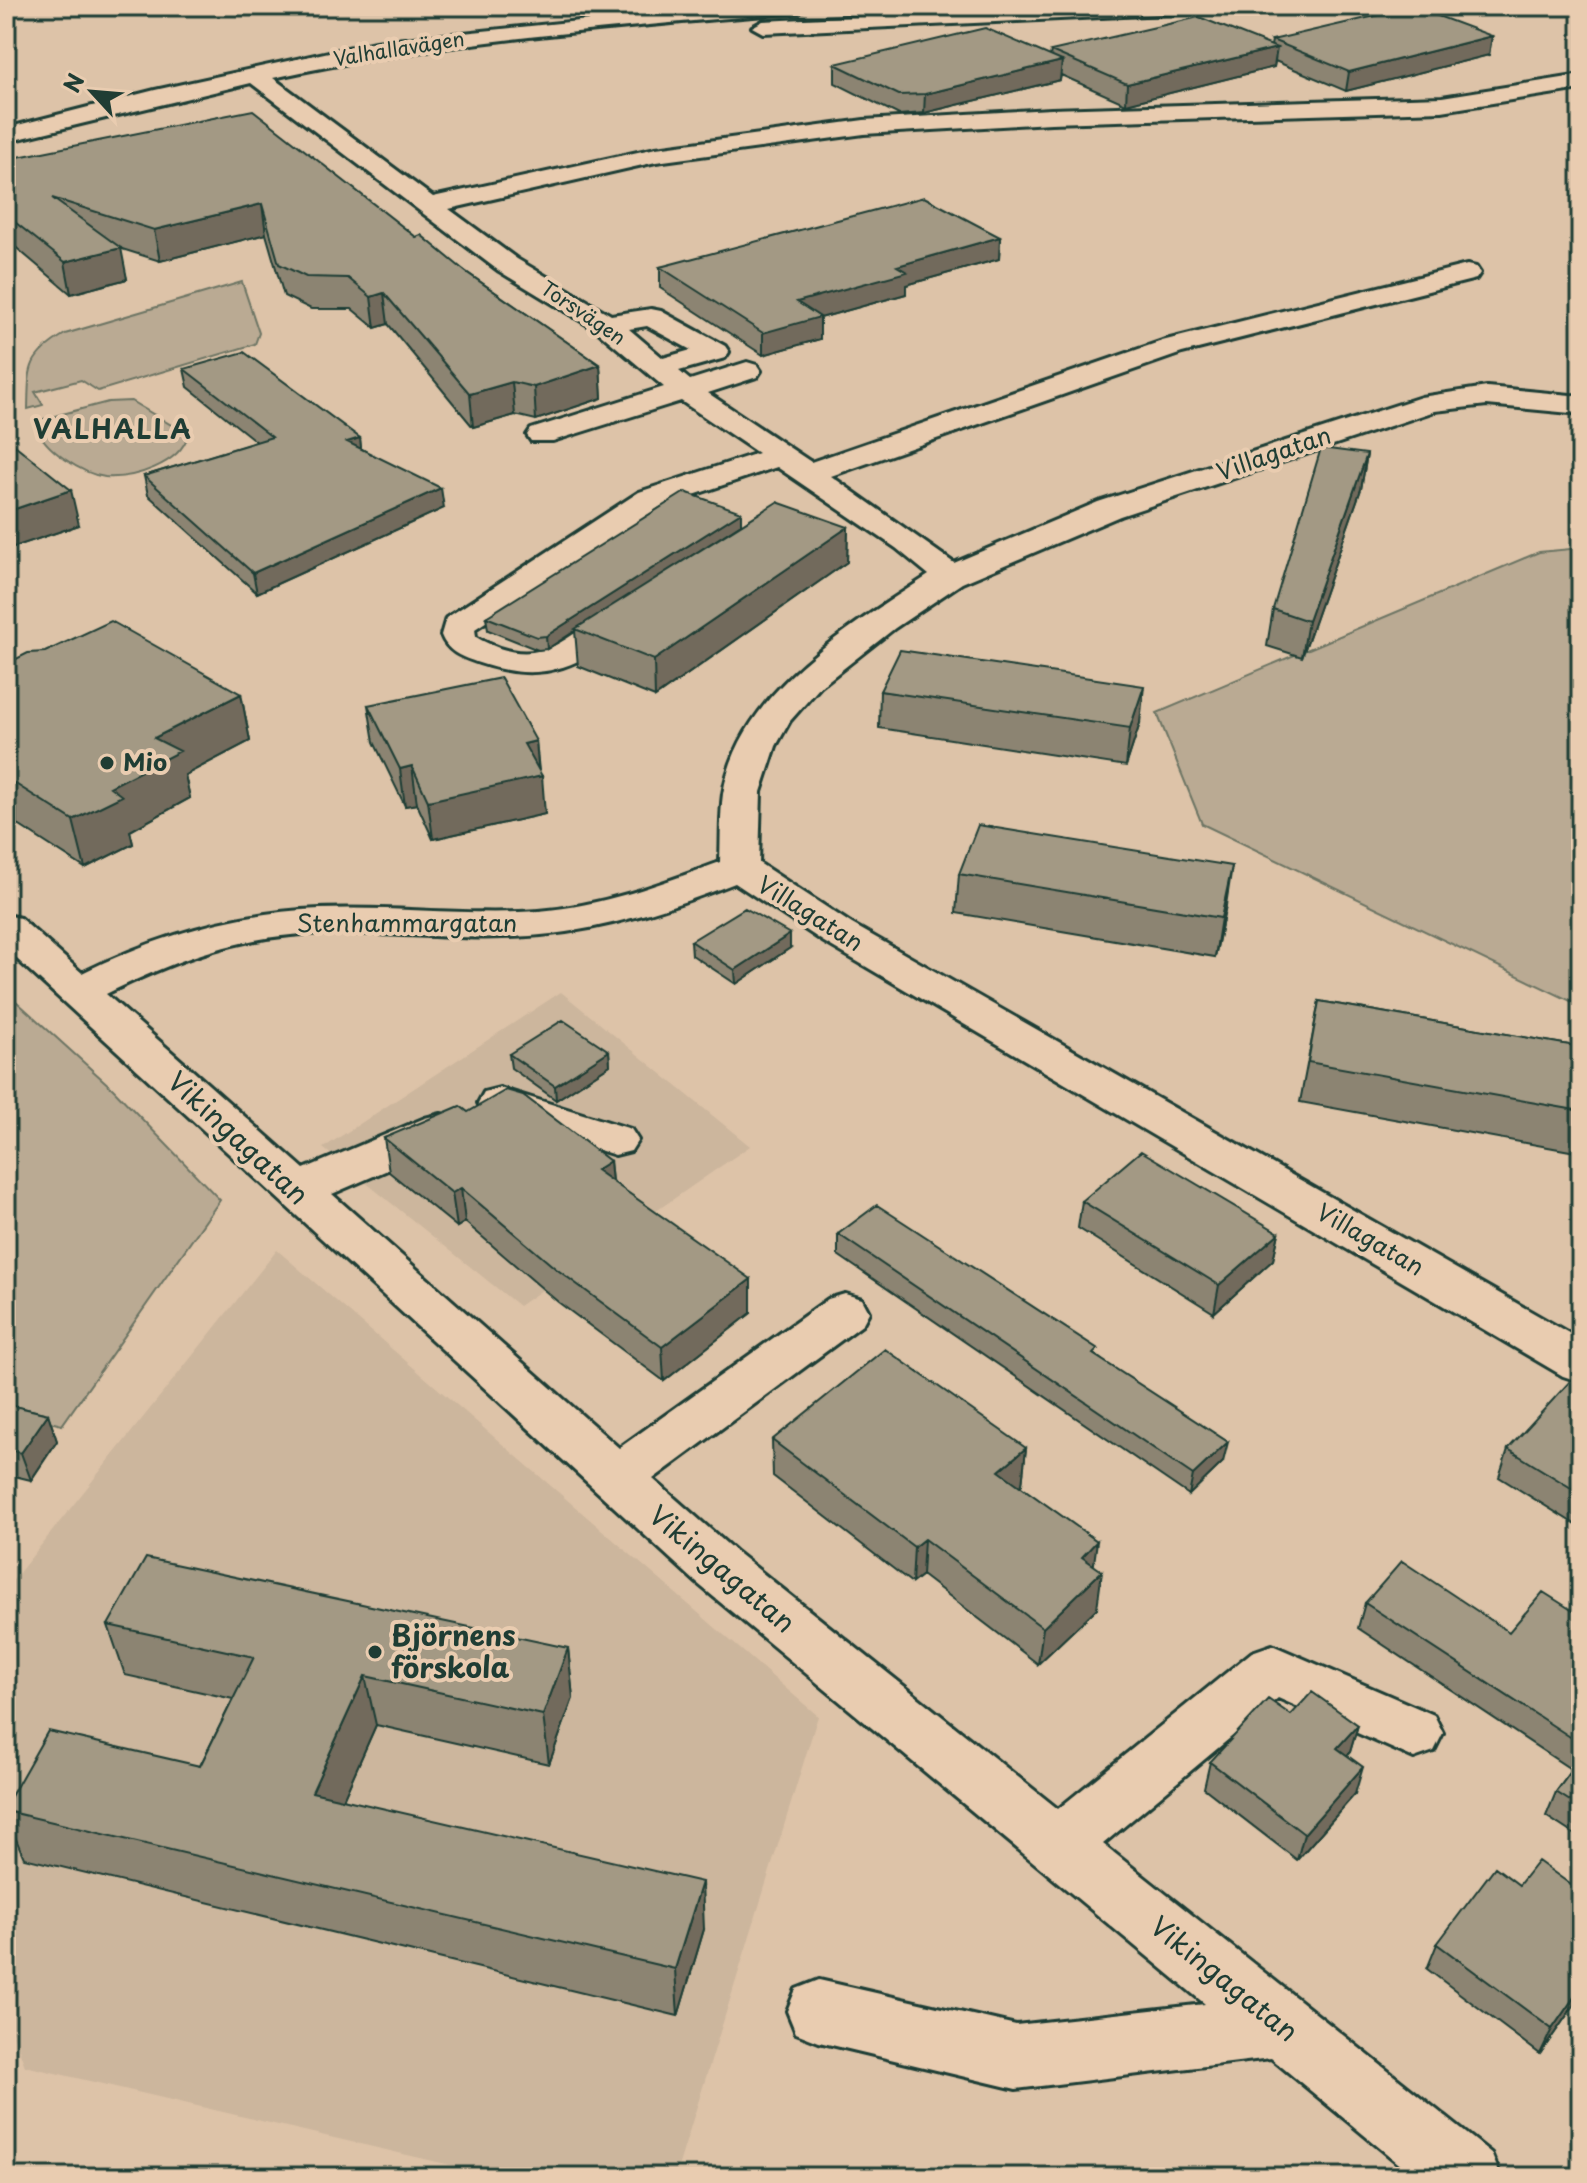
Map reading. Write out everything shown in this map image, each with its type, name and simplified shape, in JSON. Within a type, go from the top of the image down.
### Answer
[{"type":"street","name":"Valhallavägen","points":[[6,135],[375,49],[590,33],[799,6]]},
{"type":"street","points":[[518,55],[590,33],[1208,6]]},
{"type":"street","points":[[1358,6],[1411,7]]},
{"type":"street","name":"Torsvägen","points":[[255,75],[508,265],[606,324],[686,391],[805,480],[907,541],[950,576]]},
{"type":"street","points":[[431,205],[656,155],[864,127],[1051,116],[1442,104],[1581,82]]},
{"type":"street","points":[[654,598],[560,659],[533,666],[513,665],[462,645],[456,636],[458,625],[650,499],[805,480],[1172,347],[1467,273]]},
{"type":"street","points":[[606,324],[651,317],[715,352],[659,368]]},
{"type":"street","points":[[542,435],[747,371]]},
{"type":"street","name":"Villagatan","points":[[1581,405],[1487,396],[1431,403],[1109,509],[950,576],[839,653],[775,716],[758,746],[742,792],[739,868],[838,933],[1581,1363]]},
{"type":"street","name":"Stenhammargatan","points":[[79,991],[163,950],[244,929],[320,922],[492,926],[543,923],[637,905],[739,868]]},
{"type":"street","name":"Vikingagatan","points":[[6,927],[716,1567],[1467,2177]]},
{"type":"street","points":[[296,1191],[503,1102],[615,1140]]},
{"type":"street","points":[[616,1478],[845,1312]]},
{"type":"street","points":[[1057,1846],[1272,1669],[1414,1733]]},
{"type":"street","points":[[819,2011],[1016,2057],[1282,2026]]},
{"type":"shaded area","points":[[242,282],[259,333],[255,344],[98,391],[81,380],[35,392],[43,405],[28,409],[33,364],[43,350],[65,334]]},
{"type":"shaded area","points":[[131,401],[188,435],[176,454],[142,472],[105,477],[86,471],[56,452],[37,428],[43,419],[108,402]]},
{"type":"shaded area","points":[[1581,548],[1581,1006],[1202,824],[1157,713],[1539,552]]},
{"type":"shaded area","points":[[6,992],[113,1089],[220,1200],[62,1425],[6,1411]]},
{"type":"shaded area","points":[[561,992],[750,1146],[519,1306],[323,1148]]},
{"type":"shaded area","name":"Björnens förskola","points":[[277,1250],[818,1716],[675,2177],[502,2177],[25,2066],[6,2015],[6,1589]]},
{"type":"building","points":[[1414,7],[1492,36],[1349,72],[1272,40]]},
{"type":"building","points":[[1199,17],[1277,48],[1127,84],[1051,51]]},
{"type":"building","points":[[985,28],[1062,61],[925,94],[899,95],[835,64]]},
{"type":"building","points":[[253,110],[416,237],[421,235],[466,272],[600,365],[534,387],[512,382],[470,394],[384,293],[371,297],[348,278],[306,277],[279,264],[262,204],[154,230],[52,198],[121,248],[65,262],[6,215],[6,152],[18,157]]},
{"type":"building","points":[[924,197],[1000,237],[897,266],[907,272],[797,302],[820,317],[763,333],[660,267]]},
{"type":"building","points":[[244,352],[360,438],[347,442],[441,488],[253,573],[144,476],[272,437],[184,369]]},
{"type":"building","points":[[6,438],[71,490],[6,512]]},
{"type":"building","points":[[1321,448],[1367,454],[1308,621],[1273,609]]},
{"type":"building","points":[[685,492],[741,512],[546,636],[537,637],[486,617]]},
{"type":"building","points":[[777,502],[848,527],[654,660],[575,629]]},
{"type":"building","name":"Mio","points":[[111,621],[241,694],[154,738],[180,751],[110,787],[122,796],[73,820],[6,778],[6,664],[28,653],[45,652]]},
{"type":"building","points":[[900,650],[1144,686],[1130,728],[880,691]]},
{"type":"building","points":[[501,678],[536,741],[524,744],[542,776],[428,801],[412,766],[400,769],[368,705]]},
{"type":"building","points":[[978,825],[1232,866],[1221,918],[959,874]]},
{"type":"building","points":[[745,908],[790,934],[735,970],[691,941]]},
{"type":"building","points":[[1319,1001],[1581,1047],[1581,1111],[1308,1062]]},
{"type":"building","points":[[563,1020],[609,1051],[555,1086],[509,1054]]},
{"type":"building","points":[[506,1090],[523,1095],[610,1161],[596,1170],[751,1279],[662,1347],[555,1268],[461,1188],[452,1193],[384,1138],[460,1106],[468,1112]]},
{"type":"building","points":[[1141,1151],[1279,1233],[1219,1285],[1082,1201]]},
{"type":"building","points":[[877,1205],[1098,1349],[1093,1354],[1228,1442],[1193,1475],[838,1234]]},
{"type":"building","points":[[885,1349],[1026,1448],[999,1471],[1097,1541],[1082,1557],[1102,1571],[1043,1628],[924,1539],[914,1547],[772,1440]]},
{"type":"building","points":[[1572,1379],[1581,1385],[1581,1494],[1508,1449]]},
{"type":"building","points":[[6,1404],[48,1414],[21,1453],[6,1449]]},
{"type":"building","points":[[146,1558],[568,1648],[543,1715],[365,1676],[312,1792],[702,1882],[675,1969],[6,1811],[6,1805],[48,1731],[200,1766],[254,1657],[108,1625]]},
{"type":"building","points":[[1402,1561],[1509,1632],[1543,1592],[1581,1616],[1581,1744],[1365,1603]]},
{"type":"building","points":[[1312,1692],[1358,1725],[1337,1748],[1363,1767],[1304,1834],[1210,1762],[1268,1699],[1291,1715]]},
{"type":"building","points":[[1581,1758],[1581,1808],[1556,1792]]},
{"type":"building","points":[[1538,1861],[1581,1892],[1581,1987],[1552,2029],[1437,1944],[1495,1867],[1519,1885]]},
{"type":"place","name":"Mio","points":[[107,763]]},
{"type":"place","name":"Björnens förskola","points":[[375,1652]]},
{"type":"district","name":"VALHALLA","points":[[113,430]]}]
